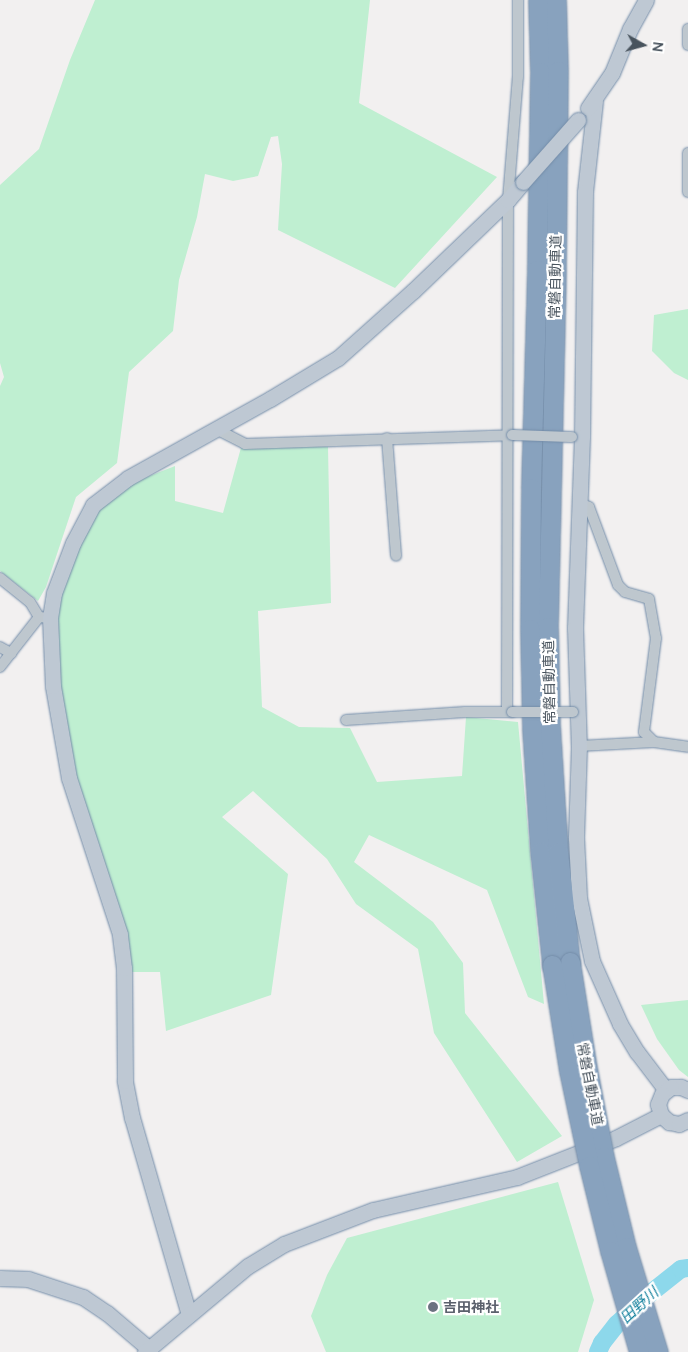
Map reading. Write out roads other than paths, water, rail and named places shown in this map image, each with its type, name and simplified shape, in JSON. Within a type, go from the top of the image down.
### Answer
[{"type":"highway","name":"常磐自動車道","points":[[538,0],[540,82],[538,250],[531,488],[530,629],[532,728],[540,852],[561,964],[586,1068],[604,1157],[626,1247],[658,1352]]},
{"type":"highway","name":"常磐自動車道","points":[[556,0],[558,71],[556,261],[548,637],[561,964],[569,1071],[610,1252],[639,1352]]},
{"type":"street","points":[[509,712],[510,435],[508,200],[518,77],[518,0]]},
{"type":"street","points":[[0,667],[45,618],[73,543],[93,505],[128,478],[338,358],[414,291],[508,200],[595,101],[612,73],[630,29],[646,0]]},
{"type":"street","points":[[688,28],[688,45]]},
{"type":"street","points":[[595,101],[585,192],[577,437],[580,503],[576,628],[576,711],[579,746],[576,838],[579,898],[592,960],[620,1024],[637,1052],[666,1090]]},
{"type":"street","points":[[688,153],[688,192]]},
{"type":"street","points":[[216,429],[245,444],[510,435],[577,437]]},
{"type":"street","points":[[387,438],[396,556]]},
{"type":"street","points":[[580,503],[589,507],[618,585],[625,592],[649,599],[656,638],[644,732],[654,742]]},
{"type":"street","points":[[0,578],[30,602],[45,618],[53,686],[69,778],[120,934],[124,968],[125,1081],[132,1118],[189,1315]]},
{"type":"street","points":[[0,647],[11,653]]},
{"type":"street","points":[[346,720],[465,712],[576,711]]},
{"type":"street","points":[[579,746],[654,742],[688,747]]},
{"type":"street","points":[[687,1125],[674,1124],[661,1115],[658,1104],[666,1090],[676,1086],[688,1090]]},
{"type":"street","points":[[0,1278],[28,1280],[83,1297],[107,1313],[147,1351],[248,1266],[284,1244],[373,1210],[517,1178],[616,1138],[661,1115]]},
{"type":"waterway","name":"田野川","points":[[598,1352],[602,1343],[617,1324],[647,1296],[681,1269],[688,1268]]},
{"type":"place","name":"吉田神社","points":[[433,1307]]}]
